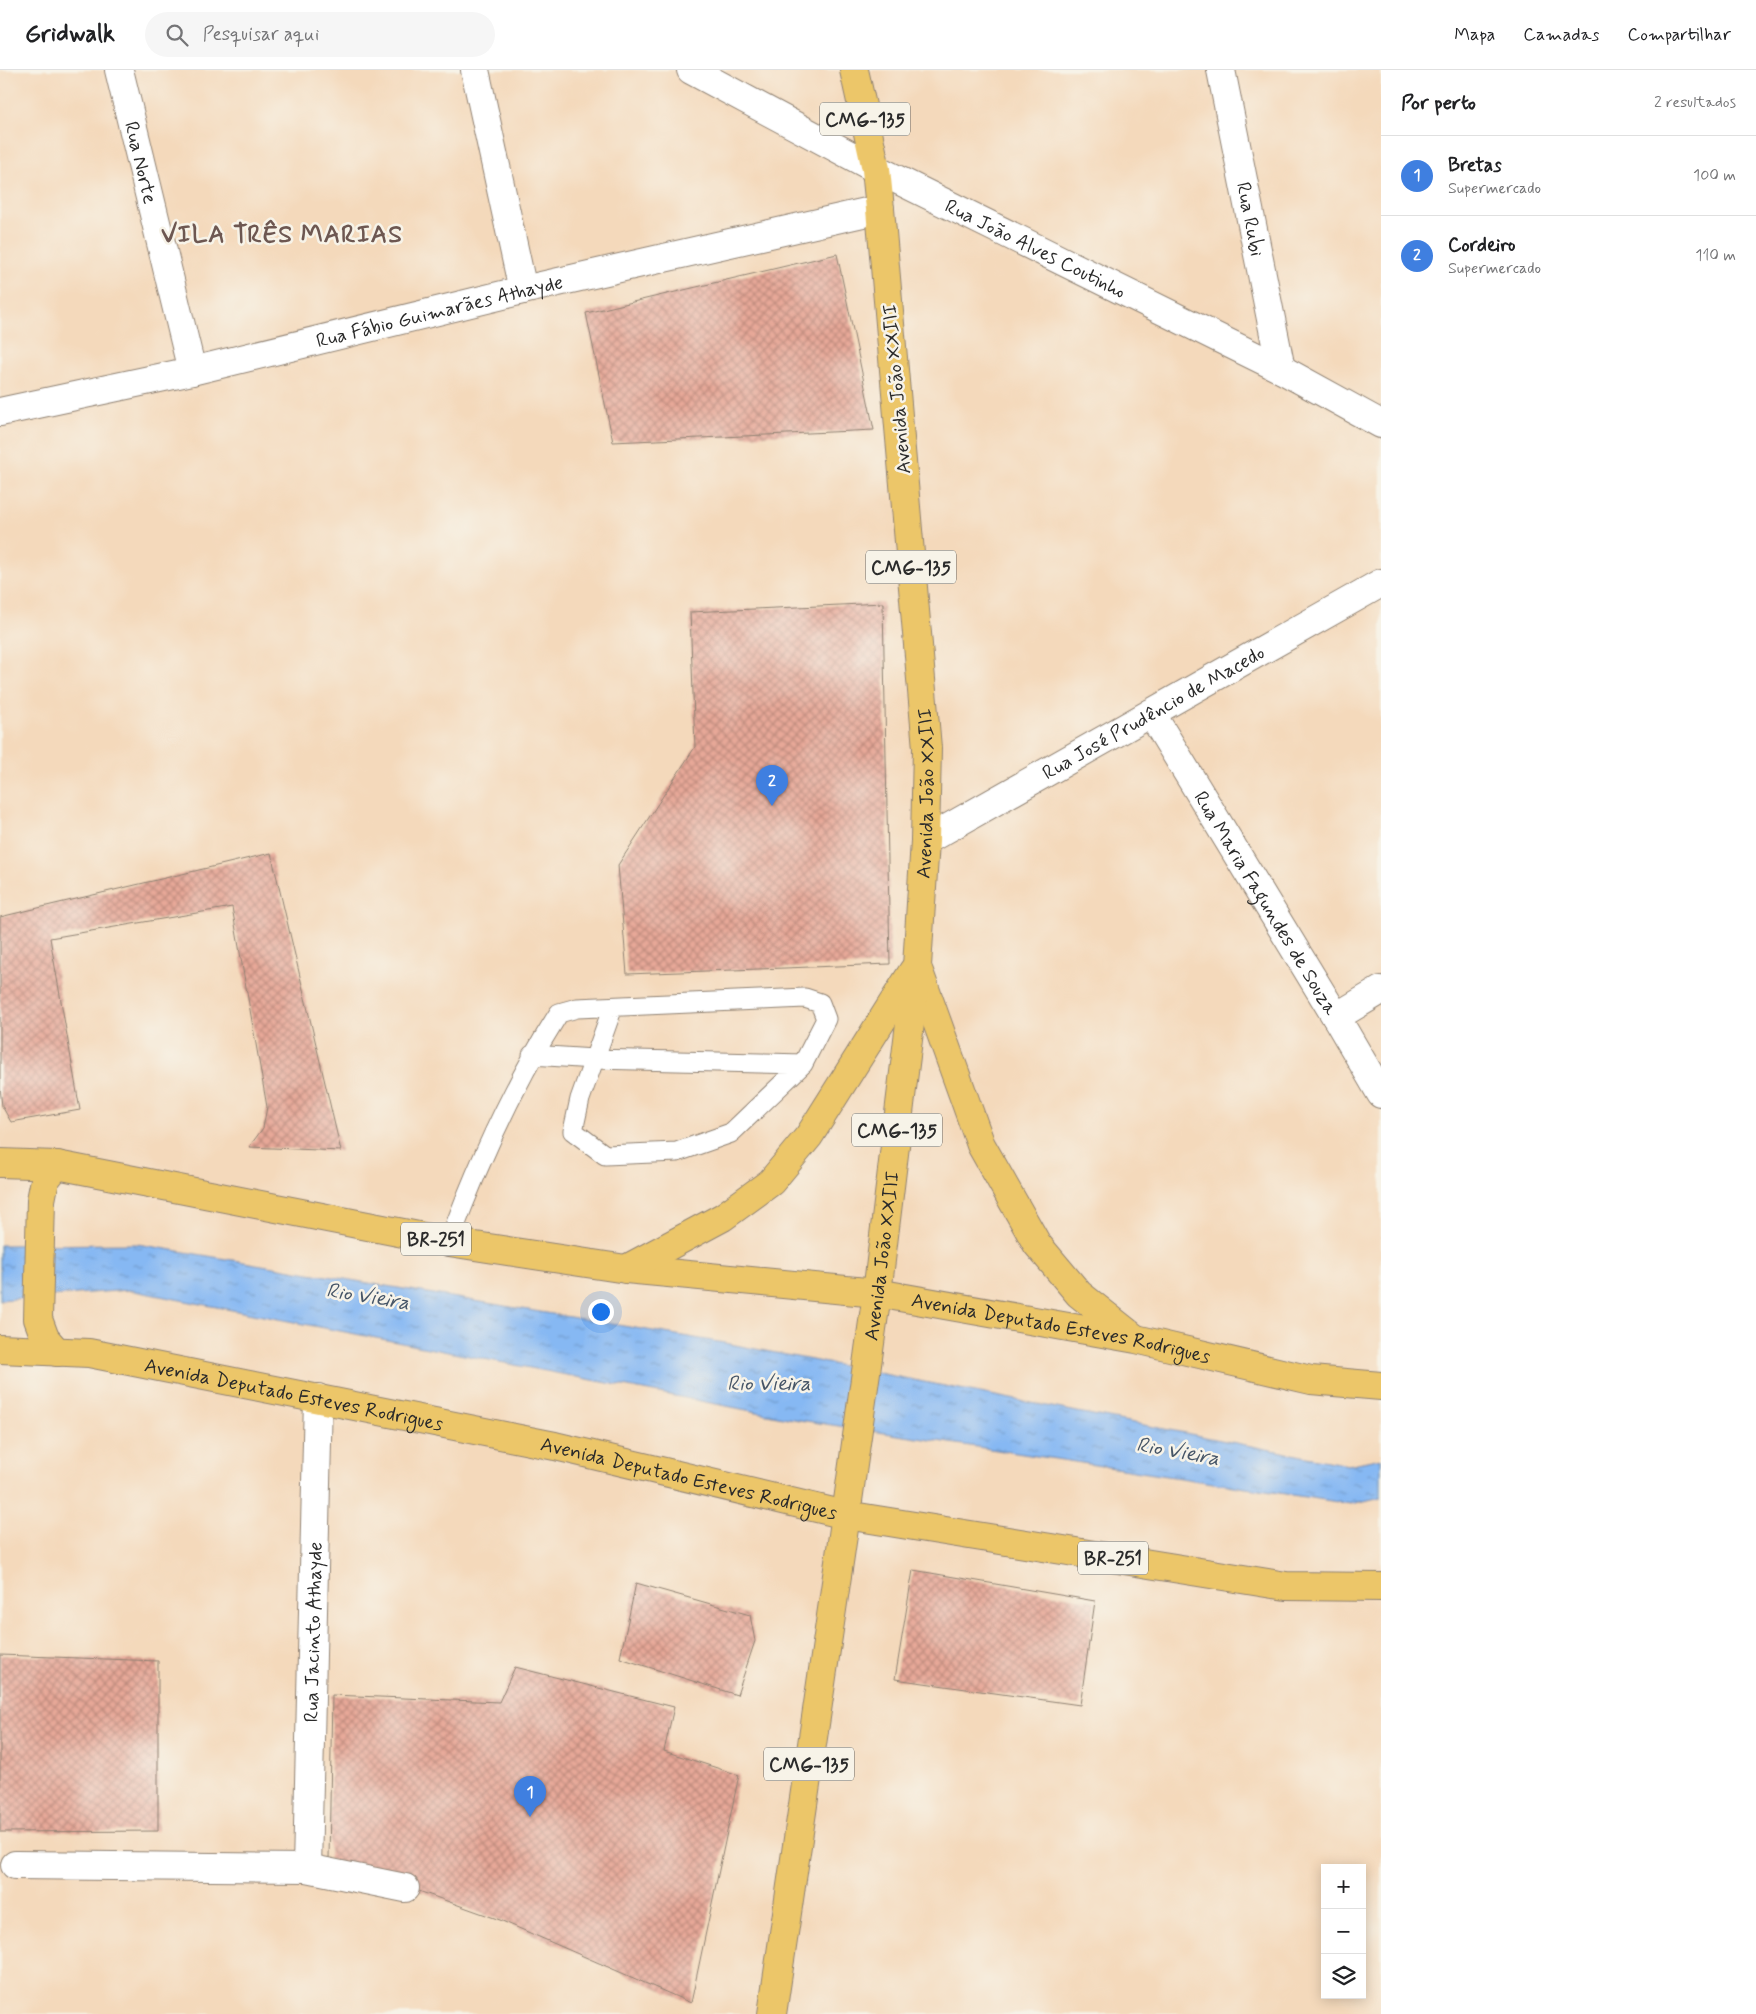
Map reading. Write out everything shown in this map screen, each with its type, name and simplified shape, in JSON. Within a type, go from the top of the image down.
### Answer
[{"type":"main road","name":"Avenida João XXIII","points":[[846,1515],[877,1293],[917,966],[925,841],[927,748],[876,169],[854,70]]},
{"type":"main road","points":[[626,1269],[723,1217],[771,1182],[808,1136],[917,966]]},
{"type":"main road","points":[[917,966],[980,1144],[1037,1244],[1079,1294],[1136,1339]]},
{"type":"main road","name":"Avenida Deputado Esteves Rodrigues","points":[[0,1163],[57,1164],[449,1242],[626,1269],[877,1293],[1136,1339],[1310,1380],[1381,1386]]},
{"type":"main road","points":[[57,1164],[45,1180],[41,1200],[38,1319],[45,1338],[57,1352]]},
{"type":"main road","name":"Avenida Deputado Esteves Rodrigues","points":[[0,1349],[90,1353],[556,1446],[846,1515],[1286,1586],[1381,1587]]},
{"type":"main road","name":"CMG-135","points":[[772,2014],[846,1515]]},
{"type":"street","name":"Rua Norte","points":[[119,70],[192,371]]},
{"type":"street","points":[[475,70],[523,290]]},
{"type":"street","name":"Rua João Alves Coutinho","points":[[691,70],[876,169],[1281,369],[1381,424]]},
{"type":"street","name":"Rua Rubi","points":[[1221,70],[1281,369]]},
{"type":"street","name":"Rua Fábio Guimarães Athayde","points":[[0,412],[192,371],[523,290],[880,209]]},
{"type":"street","name":"Rua José Prudêncio de Macedo","points":[[925,841],[1381,583]]},
{"type":"street","name":"Rua Maria Fagundes de Souza","points":[[1151,713],[1336,1016],[1381,1094]]},
{"type":"street","points":[[1336,1016],[1381,990]]},
{"type":"street","name":"Rua Jacinto Athayde","points":[[307,1868],[318,1398]]},
{"type":"street","points":[[15,1865],[307,1868],[405,1888]]},
{"type":"lane","points":[[449,1242],[471,1181],[532,1055],[559,1013],[577,1008],[805,998],[820,1003],[826,1019],[802,1064],[731,1133],[677,1152],[605,1155],[573,1131],[580,1099],[613,1007]]},
{"type":"lane","points":[[532,1055],[594,1059],[802,1064]]},
{"type":"water","name":"Rio Vieira","points":[[137,1244],[730,1344],[1348,1465],[1381,1458],[1381,1497],[1351,1504],[793,1419],[129,1290],[0,1300],[0,1245]]},
{"type":"building","points":[[837,254],[874,430],[613,442],[586,313]]},
{"type":"building","points":[[883,603],[890,964],[627,974],[618,865],[695,747],[690,612]]},
{"type":"building","points":[[271,853],[341,1151],[249,1147],[263,1128],[267,1107],[232,907],[50,938],[80,1110],[11,1122],[2,1106],[0,1088],[0,917]]},
{"type":"building","points":[[913,1570],[1095,1601],[1080,1705],[895,1679]]},
{"type":"building","points":[[636,1583],[750,1615],[755,1641],[737,1695],[620,1658]]},
{"type":"building","points":[[0,1655],[158,1661],[158,1831],[0,1832]]},
{"type":"building","points":[[515,1667],[674,1707],[664,1751],[739,1775],[691,2003],[500,1920],[329,1859],[332,1695],[499,1702]]},
{"type":"place","name":"Cordeiro","points":[[772,806]]},
{"type":"place","name":"Bretas","points":[[530,1817]]},
{"type":"district","name":"VILA TRÊS MARIAS","points":[[282,233]]}]
